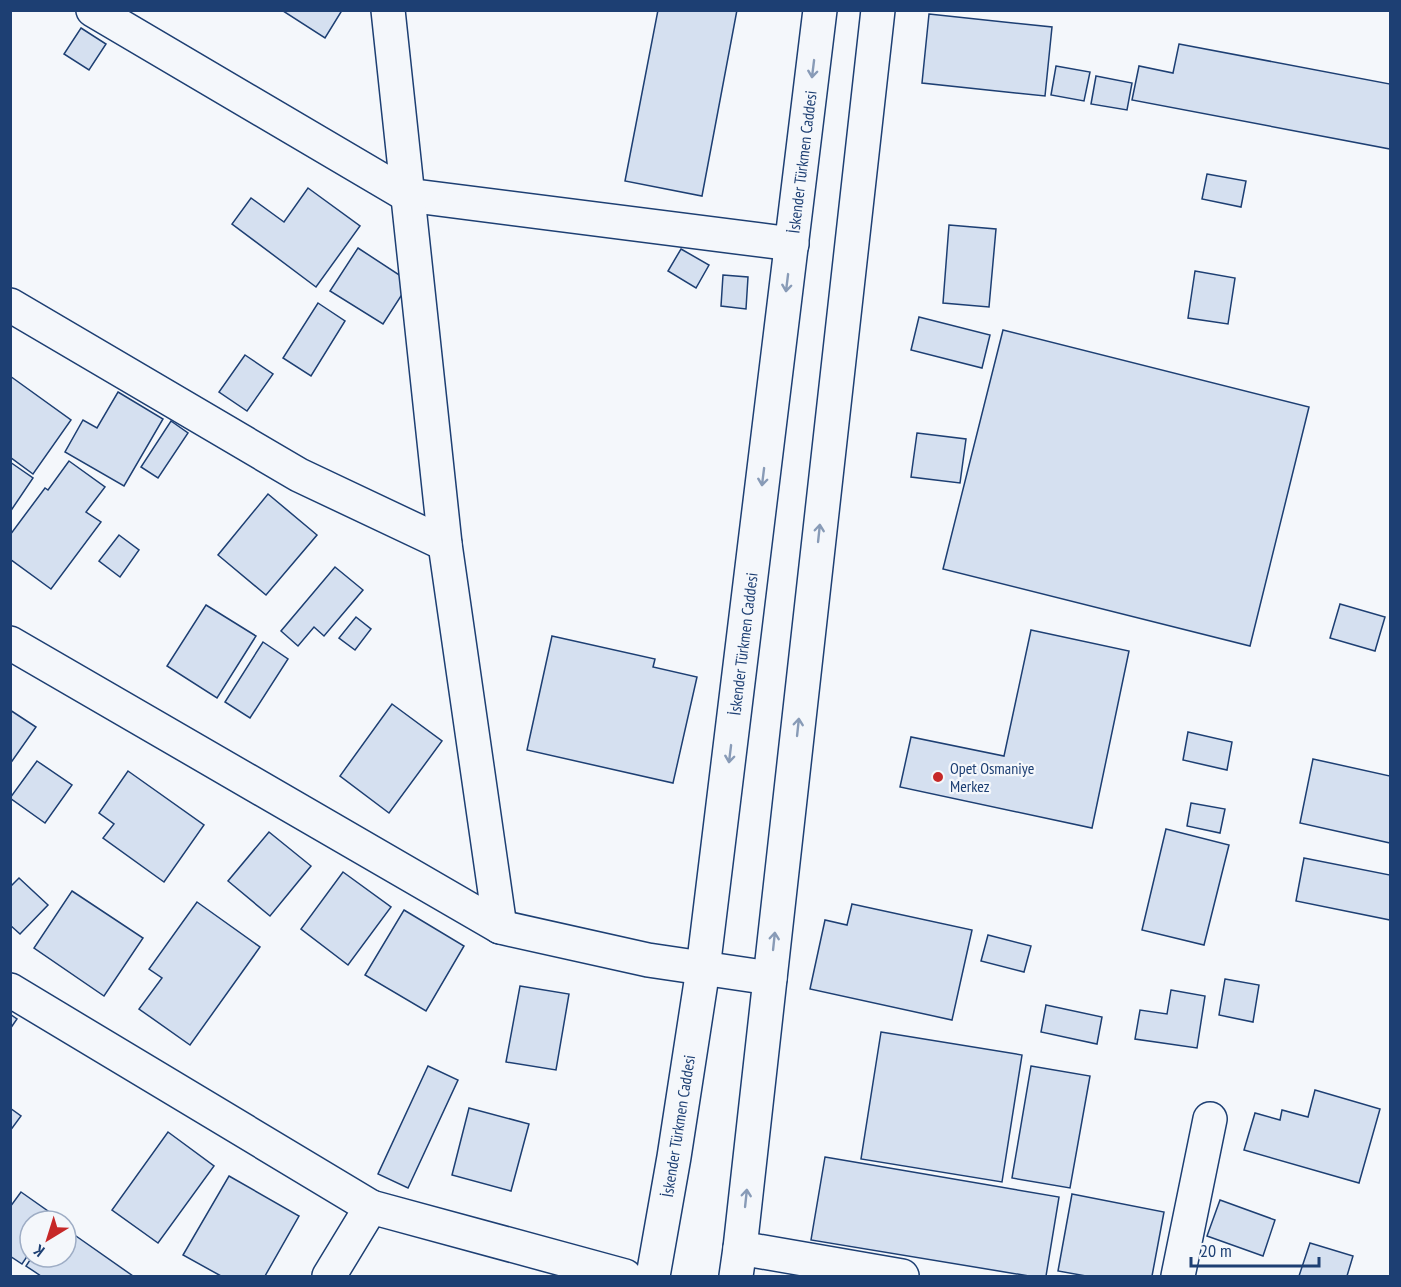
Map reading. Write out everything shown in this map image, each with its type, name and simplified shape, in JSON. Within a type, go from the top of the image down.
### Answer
[{"type":"street","points":[[93,10],[407,195],[792,244]]},
{"type":"street","points":[[388,10],[446,544],[500,927]]},
{"type":"street","name":"İskender Türkmen Caddesi","points":[[652,1276],[674,1157],[704,969],[820,10]]},
{"type":"street","points":[[878,10],[738,1262],[902,1276]]},
{"type":"street","points":[[10,305],[299,475],[446,544]]},
{"type":"street","points":[[10,643],[500,927],[648,960],[770,978]]},
{"type":"street","points":[[10,990],[370,1207],[625,1276]]},
{"type":"street","points":[[1179,1276],[1210,1119]]},
{"type":"street","points":[[329,1276],[370,1207]]},
{"type":"building","points":[[338,10],[341,12],[325,38],[283,11]]},
{"type":"building","points":[[658,10],[737,10],[702,196],[625,181]]},
{"type":"building","points":[[929,14],[1052,27],[1045,96],[922,83]]},
{"type":"building","points":[[81,28],[106,44],[89,70],[64,54]]},
{"type":"building","points":[[1179,44],[1390,84],[1390,149],[1132,100],[1139,66],[1173,73]]},
{"type":"building","points":[[1056,66],[1090,72],[1084,101],[1051,95]]},
{"type":"building","points":[[1096,76],[1132,83],[1127,110],[1091,104]]},
{"type":"building","points":[[1207,174],[1246,181],[1241,207],[1202,199]]},
{"type":"building","points":[[308,188],[360,226],[316,287],[232,224],[251,198],[284,222]]},
{"type":"building","points":[[949,225],[996,229],[989,307],[943,303]]},
{"type":"building","points":[[358,248],[410,282],[383,324],[330,291]]},
{"type":"building","points":[[681,249],[709,265],[696,288],[668,271]]},
{"type":"building","points":[[1195,271],[1235,278],[1228,324],[1188,318]]},
{"type":"building","points":[[723,275],[748,277],[746,309],[721,306]]},
{"type":"building","points":[[318,303],[345,321],[311,376],[283,358]]},
{"type":"building","points":[[919,317],[990,335],[982,368],[911,350]]},
{"type":"building","points":[[1003,330],[1309,407],[1250,646],[943,569]]},
{"type":"building","points":[[245,355],[273,374],[247,411],[219,392]]},
{"type":"building","points":[[10,376],[71,420],[33,474],[10,457]]},
{"type":"building","points":[[118,392],[163,419],[124,486],[65,452],[83,420],[97,428]]},
{"type":"building","points":[[171,421],[188,433],[158,478],[141,467]]},
{"type":"building","points":[[917,433],[966,439],[960,483],[911,477]]},
{"type":"building","points":[[69,461],[105,487],[86,512],[101,522],[51,589],[10,559],[10,535],[45,488],[48,490]]},
{"type":"building","points":[[10,462],[33,478],[10,512]]},
{"type":"building","points":[[268,494],[317,535],[266,595],[218,555]]},
{"type":"building","points":[[119,535],[139,550],[120,577],[99,561]]},
{"type":"building","points":[[335,567],[363,590],[324,636],[314,627],[298,646],[281,631]]},
{"type":"building","points":[[1340,604],[1385,617],[1375,651],[1330,638]]},
{"type":"building","points":[[206,605],[256,636],[217,698],[167,666]]},
{"type":"building","points":[[356,617],[371,629],[355,650],[339,638]]},
{"type":"building","points":[[1031,630],[1129,651],[1092,828],[900,787],[911,737],[1004,756]]},
{"type":"building","points":[[552,636],[655,659],[653,667],[697,677],[673,783],[527,750]]},
{"type":"building","points":[[263,642],[288,659],[250,718],[225,702]]},
{"type":"building","points":[[392,704],[442,741],[389,813],[340,776]]},
{"type":"building","points":[[10,710],[36,727],[10,764]]},
{"type":"building","points":[[1188,732],[1232,742],[1227,770],[1183,760]]},
{"type":"building","points":[[1313,759],[1390,776],[1390,843],[1300,823]]},
{"type":"building","points":[[37,761],[72,785],[45,823],[10,798]]},
{"type":"building","points":[[128,771],[204,825],[164,882],[103,838],[114,824],[99,813]]},
{"type":"building","points":[[1191,803],[1225,809],[1220,833],[1187,826]]},
{"type":"building","points":[[1166,829],[1229,845],[1204,945],[1142,930]]},
{"type":"building","points":[[269,832],[311,866],[270,916],[228,881]]},
{"type":"building","points":[[1304,858],[1390,875],[1390,920],[1296,901]]},
{"type":"building","points":[[343,872],[391,907],[348,965],[301,929]]},
{"type":"building","points":[[19,878],[48,905],[20,934],[10,925],[10,887]]},
{"type":"building","points":[[72,891],[143,938],[104,996],[34,948]]},
{"type":"building","points":[[197,902],[260,947],[190,1045],[139,1009],[162,978],[149,969]]},
{"type":"building","points":[[852,904],[972,930],[952,1020],[810,989],[825,920],[847,925]]},
{"type":"building","points":[[404,910],[464,946],[426,1011],[365,975]]},
{"type":"building","points":[[988,935],[1031,946],[1024,972],[981,961]]},
{"type":"building","points":[[1225,979],[1259,985],[1253,1022],[1219,1015]]},
{"type":"building","points":[[520,986],[569,994],[556,1070],[506,1062]]},
{"type":"building","points":[[1171,990],[1205,996],[1197,1048],[1135,1039],[1140,1010],[1167,1014]]},
{"type":"building","points":[[1046,1005],[1102,1017],[1097,1044],[1041,1032]]},
{"type":"building","points":[[10,1014],[17,1019],[10,1029]]},
{"type":"building","points":[[881,1032],[1022,1055],[1002,1182],[861,1159]]},
{"type":"building","points":[[428,1066],[458,1080],[408,1188],[378,1174]]},
{"type":"building","points":[[1031,1066],[1090,1076],[1070,1188],[1012,1178]]},
{"type":"building","points":[[1315,1090],[1380,1109],[1359,1183],[1244,1150],[1255,1113],[1280,1120],[1282,1110],[1308,1117]]},
{"type":"building","points":[[10,1108],[21,1116],[10,1131]]},
{"type":"building","points":[[469,1108],[529,1124],[511,1191],[452,1175]]},
{"type":"building","points":[[168,1132],[214,1166],[158,1243],[112,1210]]},
{"type":"building","points":[[825,1157],[1059,1197],[1046,1276],[1029,1276],[811,1240]]},
{"type":"building","points":[[229,1176],[299,1216],[265,1276],[221,1276],[183,1255]]},
{"type":"building","points":[[21,1192],[45,1209],[18,1209],[18,1261],[10,1256],[10,1207]]},
{"type":"building","points":[[1072,1194],[1164,1212],[1152,1276],[1086,1276],[1058,1271]]},
{"type":"building","points":[[1220,1200],[1275,1220],[1263,1256],[1207,1236]]},
{"type":"building","points":[[78,1237],[133,1276],[41,1276],[30,1269],[78,1269]]},
{"type":"building","points":[[1310,1243],[1353,1256],[1347,1276],[1299,1276]]},
{"type":"place","name":"Opet Osmaniye Merkez","points":[[938,777]]}]
